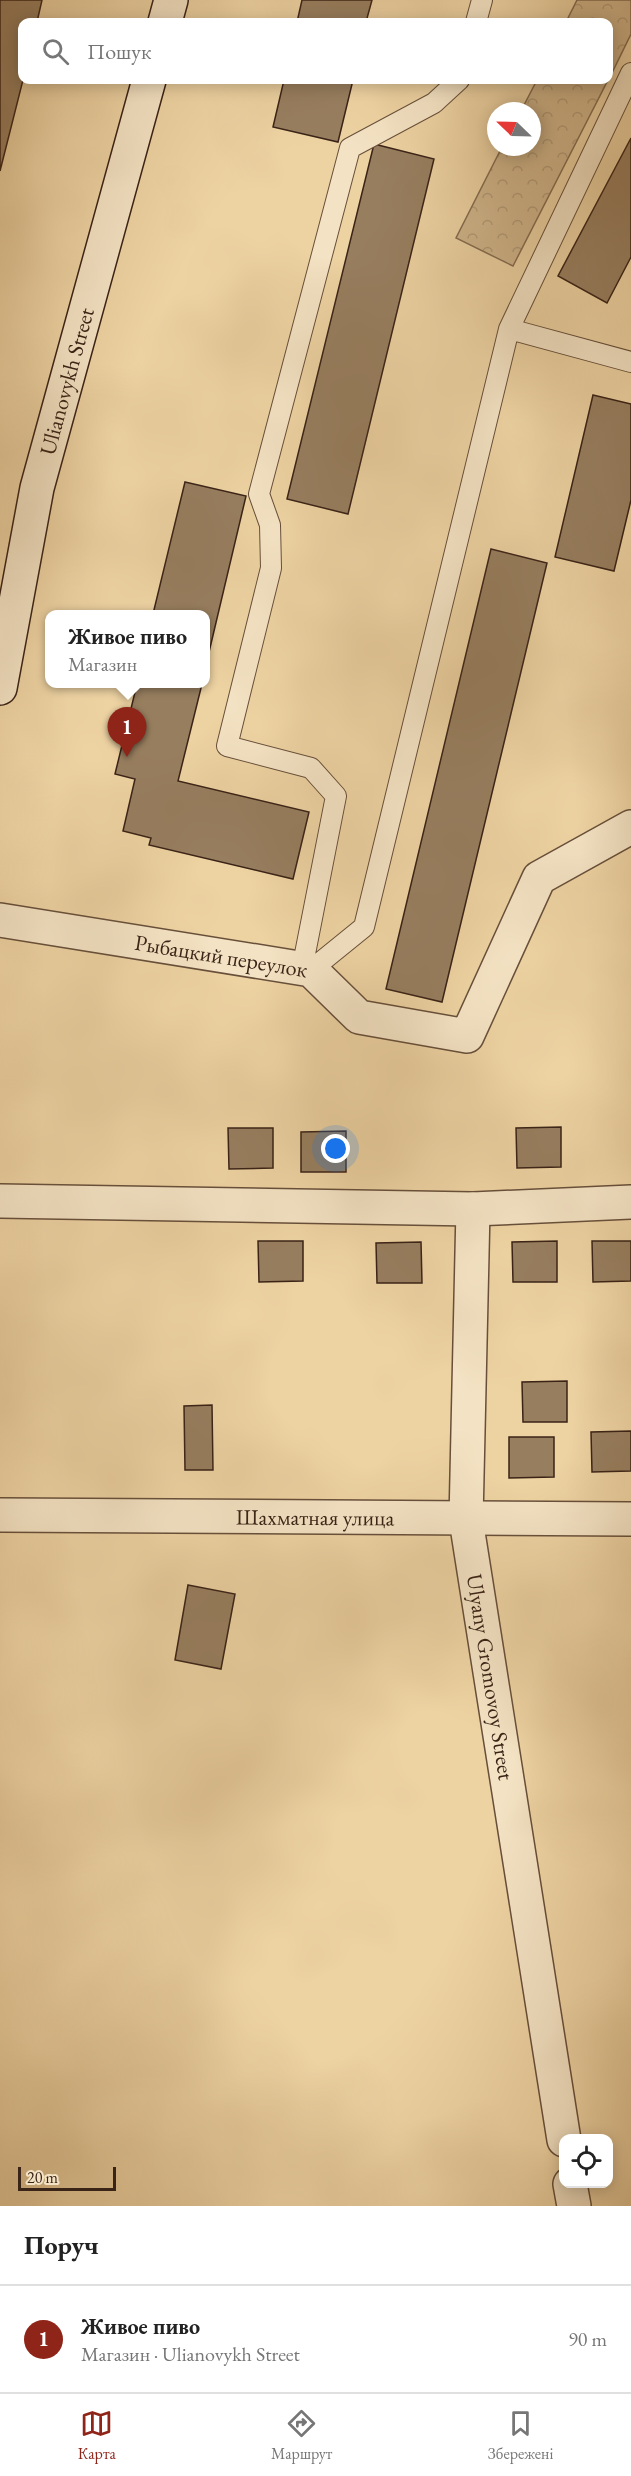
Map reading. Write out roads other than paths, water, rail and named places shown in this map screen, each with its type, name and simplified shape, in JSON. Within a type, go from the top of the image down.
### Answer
[{"type":"street","points":[[166,18],[171,0]]},
{"type":"street","name":"Ulianovykh Street","points":[[0,688],[37,488],[148,84]]},
{"type":"street","name":"Рыбацкий переулок","points":[[0,920],[307,969],[359,1017],[466,1036],[539,879],[631,826]]},
{"type":"street","points":[[0,1201],[473,1209],[631,1202]]},
{"type":"street","name":"Ulyany Gromovoy Street","points":[[473,1209],[466,1520],[563,2134]]},
{"type":"street","name":"Шахматная улица","points":[[0,1515],[466,1520],[631,1519]]},
{"type":"street","points":[[571,2188],[574,2206]]},
{"type":"lane","points":[[477,18],[482,0]]},
{"type":"lane","points":[[307,969],[364,927],[508,329],[631,73]]},
{"type":"lane","points":[[307,969],[336,796],[311,768],[227,746],[271,568],[270,525],[259,494],[350,148],[434,103],[455,84]]},
{"type":"lane","points":[[508,329],[631,362]]},
{"type":"place","name":"Живое пиво","points":[[127,757]]}]
